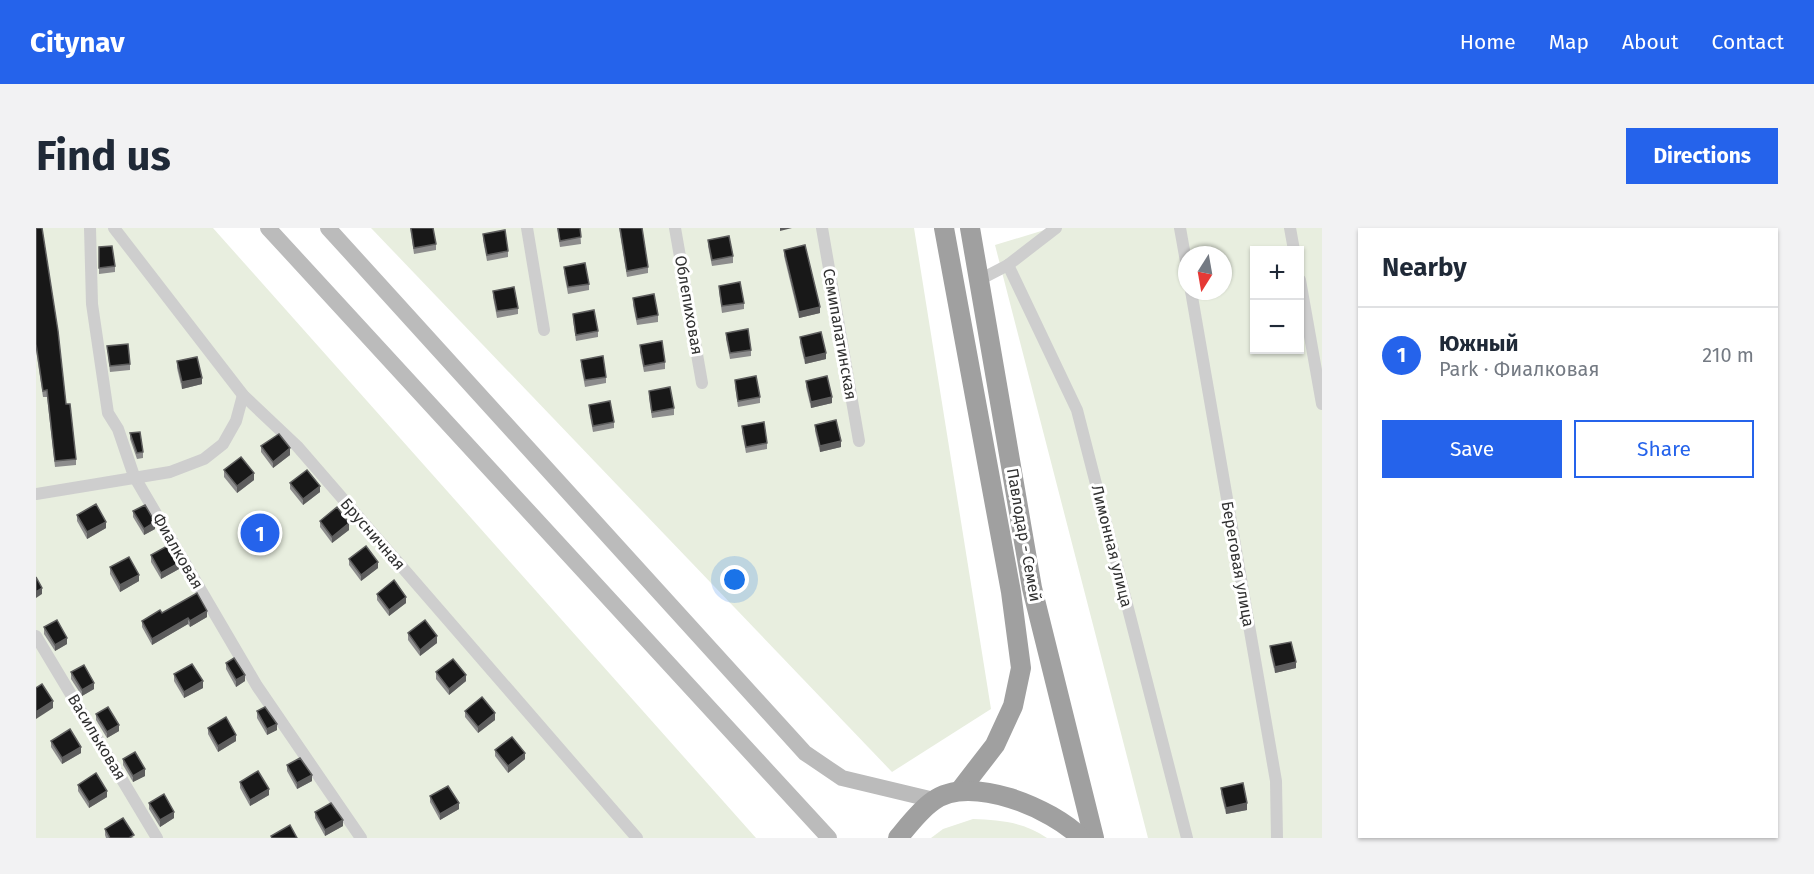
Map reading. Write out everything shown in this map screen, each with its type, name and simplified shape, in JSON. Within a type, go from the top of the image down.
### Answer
[{"type":"highway","name":"Павлодар - Семей","points":[[944,228],[1011,592],[1021,668],[1013,706],[995,745],[961,789]]},
{"type":"highway","name":"Павлодар - Семей","points":[[970,228],[981,279],[1032,588],[1094,838]]},
{"type":"highway","points":[[898,838],[934,800],[961,789],[1006,798],[1046,811],[1081,838]]},
{"type":"main road","points":[[268,228],[829,838]]},
{"type":"main road","points":[[328,228],[805,753],[842,778],[934,800]]},
{"type":"street","name":"Фиалковая","points":[[90,228],[92,304],[108,413],[117,429],[134,476],[257,686],[361,838]]},
{"type":"street","name":"Брусничная","points":[[114,228],[243,395],[297,446],[637,838]]},
{"type":"street","points":[[527,228],[544,330]]},
{"type":"street","name":"Облепиховая","points":[[675,228],[702,383]]},
{"type":"street","name":"Семипалатинская","points":[[822,228],[858,441]]},
{"type":"street","points":[[981,279],[1008,266],[1056,228]]},
{"type":"street","points":[[1180,228],[1183,246]]},
{"type":"street","points":[[1290,228],[1293,246]]},
{"type":"street","name":"Лимонная улица","points":[[1008,266],[1077,410],[1186,838]]},
{"type":"street","name":"Береговая улица","points":[[1193,300],[1276,781],[1277,838]]},
{"type":"street","points":[[1303,300],[1322,404]]},
{"type":"street","points":[[36,494],[134,476],[170,472],[204,459],[223,444],[236,421],[243,395]]},
{"type":"street","name":"Васильковая","points":[[36,636],[157,838]]},
{"type":"green space","points":[[36,228],[213,228],[756,838],[36,838]]},
{"type":"green space","points":[[371,228],[914,228],[991,709],[892,772]]},
{"type":"green space","points":[[1051,228],[1322,228],[1322,838],[1148,838],[995,245]]},
{"type":"green space","points":[[973,819],[1011,823],[1030,828],[1047,838],[931,838],[943,829]]},
{"type":"building","points":[[36,228],[42,228],[58,331],[66,404],[70,404],[76,459],[55,461],[47,390],[43,391],[36,344]]},
{"type":"building","points":[[411,228],[433,228],[436,244],[414,248]]},
{"type":"building","points":[[558,228],[580,228],[581,237],[560,241]]},
{"type":"building","points":[[620,228],[642,228],[648,267],[627,271]]},
{"type":"building","points":[[505,230],[508,251],[487,255],[483,234]]},
{"type":"building","points":[[729,236],[733,256],[712,260],[708,240]]},
{"type":"building","points":[[805,245],[820,307],[799,312],[784,250]]},
{"type":"building","points":[[112,246],[115,266],[99,268],[99,247]]},
{"type":"building","points":[[585,263],[589,284],[568,287],[564,267]]},
{"type":"building","points":[[740,282],[744,303],[722,306],[719,286]]},
{"type":"building","points":[[514,287],[518,308],[497,311],[493,291]]},
{"type":"building","points":[[654,294],[658,315],[637,319],[633,298]]},
{"type":"building","points":[[594,310],[598,331],[576,335],[573,314]]},
{"type":"building","points":[[748,329],[751,350],[730,353],[726,333]]},
{"type":"building","points":[[821,332],[826,353],[805,358],[800,337]]},
{"type":"building","points":[[662,341],[665,362],[644,366],[640,345]]},
{"type":"building","points":[[128,344],[130,364],[110,366],[107,346]]},
{"type":"building","points":[[603,356],[606,377],[585,380],[581,360]]},
{"type":"building","points":[[197,357],[202,378],[182,382],[177,361]]},
{"type":"building","points":[[756,376],[760,397],[738,401],[735,380]]},
{"type":"building","points":[[827,376],[832,397],[811,402],[806,381]]},
{"type":"building","points":[[670,387],[674,408],[652,412],[649,391]]},
{"type":"building","points":[[610,401],[614,422],[593,426],[589,405]]},
{"type":"building","points":[[836,420],[841,441],[820,446],[815,425]]},
{"type":"building","points":[[764,422],[767,443],[746,447],[742,426]]},
{"type":"building","points":[[140,432],[143,452],[137,453],[130,433]]},
{"type":"building","points":[[279,434],[290,448],[273,462],[261,446]]},
{"type":"building","points":[[241,457],[254,473],[237,486],[224,470]]},
{"type":"building","points":[[307,470],[320,486],[303,499],[290,483]]},
{"type":"building","points":[[96,504],[106,522],[87,532],[77,515]]},
{"type":"building","points":[[145,505],[155,522],[144,529],[133,511]]},
{"type":"building","points":[[337,507],[349,523],[332,537],[320,521]]},
{"type":"building","points":[[169,545],[179,563],[161,573],[151,555]]},
{"type":"building","points":[[366,546],[378,562],[361,575],[349,559]]},
{"type":"building","points":[[129,557],[139,575],[120,585],[110,567]]},
{"type":"building","points":[[36,577],[42,588],[36,592]]},
{"type":"building","points":[[394,580],[406,597],[389,610],[377,594]]},
{"type":"building","points":[[197,593],[207,611],[190,621],[188,618],[152,639],[142,621],[160,610],[162,613]]},
{"type":"building","points":[[57,620],[67,638],[55,645],[44,627]]},
{"type":"building","points":[[425,620],[437,636],[420,650],[408,633]]},
{"type":"building","points":[[1291,642],[1296,662],[1275,667],[1270,646]]},
{"type":"building","points":[[234,658],[245,675],[236,680],[226,663]]},
{"type":"building","points":[[453,659],[466,675],[449,689],[436,672]]},
{"type":"building","points":[[192,664],[203,681],[184,692],[174,674]]},
{"type":"building","points":[[84,665],[94,683],[82,690],[71,672]]},
{"type":"building","points":[[42,684],[53,701],[36,712],[36,688]]},
{"type":"building","points":[[482,697],[495,713],[478,727],[465,711]]},
{"type":"building","points":[[108,707],[119,725],[107,732],[96,714]]},
{"type":"building","points":[[265,707],[277,724],[267,729],[257,711]]},
{"type":"building","points":[[226,717],[236,735],[218,746],[208,728]]},
{"type":"building","points":[[70,729],[81,747],[62,758],[51,741]]},
{"type":"building","points":[[512,737],[525,753],[508,766],[495,750]]},
{"type":"building","points":[[135,752],[145,769],[133,776],[123,759]]},
{"type":"building","points":[[300,758],[312,775],[297,783],[287,765]]},
{"type":"building","points":[[258,771],[269,789],[250,800],[240,782]]},
{"type":"building","points":[[96,773],[107,791],[89,802],[78,785]]},
{"type":"building","points":[[1243,783],[1247,803],[1226,808],[1221,788]]},
{"type":"building","points":[[448,786],[459,803],[440,814],[430,796]]},
{"type":"building","points":[[164,794],[174,812],[160,820],[149,803]]},
{"type":"building","points":[[331,803],[343,820],[325,830],[315,812]]},
{"type":"building","points":[[123,818],[134,835],[129,838],[110,838],[105,829]]},
{"type":"building","points":[[290,825],[297,838],[272,838],[271,836]]},
{"type":"place","name":"Южный","points":[[260,533]]}]
